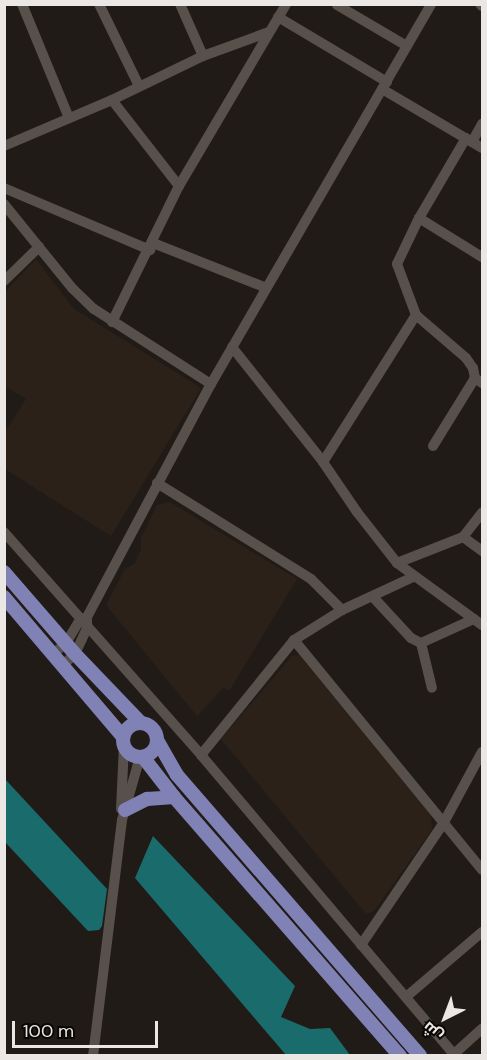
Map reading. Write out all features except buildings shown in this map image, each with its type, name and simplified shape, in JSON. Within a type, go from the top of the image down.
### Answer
[{"type":"main road","points":[[4,572],[75,654],[141,723],[152,728],[177,775],[420,1056]]},
{"type":"main road","points":[[4,597],[63,665],[133,756],[141,757],[152,752],[157,740]]},
{"type":"main road","points":[[124,742],[129,727],[141,723]]},
{"type":"main road","points":[[141,757],[400,1056]]},
{"type":"main road","points":[[124,815],[153,798],[174,797]]},
{"type":"street","points":[[22,4],[69,117]]},
{"type":"street","points":[[99,4],[140,86]]},
{"type":"street","points":[[180,4],[203,56]]},
{"type":"street","points":[[112,322],[152,247],[179,186],[286,4]]},
{"type":"street","points":[[63,665],[75,654],[85,621],[156,483],[264,287],[431,4]]},
{"type":"street","points":[[337,5],[407,46]]},
{"type":"street","points":[[278,16],[474,143]]},
{"type":"street","points":[[5,145],[112,100],[203,56],[269,32]]},
{"type":"street","points":[[112,100],[179,186]]},
{"type":"street","points":[[433,446],[481,381],[466,358],[416,315],[397,264],[419,218],[474,143],[483,124]]},
{"type":"street","points":[[4,188],[152,247],[264,287]]},
{"type":"street","points":[[4,204],[78,294],[112,322],[211,384]]},
{"type":"street","points":[[419,218],[483,256]]},
{"type":"street","points":[[4,281],[39,247]]},
{"type":"street","points":[[323,462],[416,315]]},
{"type":"street","points":[[232,347],[323,462],[357,512],[397,563],[413,577],[478,622]]},
{"type":"street","points":[[156,483],[311,579],[342,610]]},
{"type":"street","points":[[397,563],[463,537],[483,513]]},
{"type":"street","points":[[4,532],[201,755],[455,1055],[483,1029]]},
{"type":"street","points":[[463,537],[483,550]]},
{"type":"street","points":[[201,755],[294,640],[342,610],[413,577]]},
{"type":"street","points":[[373,597],[411,638],[421,643],[478,622]]},
{"type":"street","points":[[53,654],[85,621]]},
{"type":"street","points":[[294,640],[483,870]]},
{"type":"street","points":[[421,643],[432,688]]},
{"type":"street","points":[[93,1056],[124,815],[124,742]]},
{"type":"street","points":[[361,945],[443,824],[483,752]]},
{"type":"street","points":[[124,815],[141,757]]},
{"type":"street","points":[[406,997],[483,932]]},
{"type":"shaded area","points":[[36,259],[74,309],[201,388],[111,536],[5,469],[5,432],[26,399],[5,386],[5,292]]},
{"type":"shaded area","points":[[170,502],[297,579],[229,691],[223,688],[197,716],[106,605],[125,569],[135,563],[141,549],[141,538],[157,505]]},
{"type":"shaded area","points":[[299,655],[431,815],[432,830],[374,911],[366,914],[221,739],[292,656]]},
{"type":"water","points":[[5,779],[107,889],[102,926],[99,930],[88,931],[5,842]]},
{"type":"water","points":[[153,836],[295,986],[281,1017],[310,1029],[330,1028],[350,1055],[286,1055],[135,878]]}]
